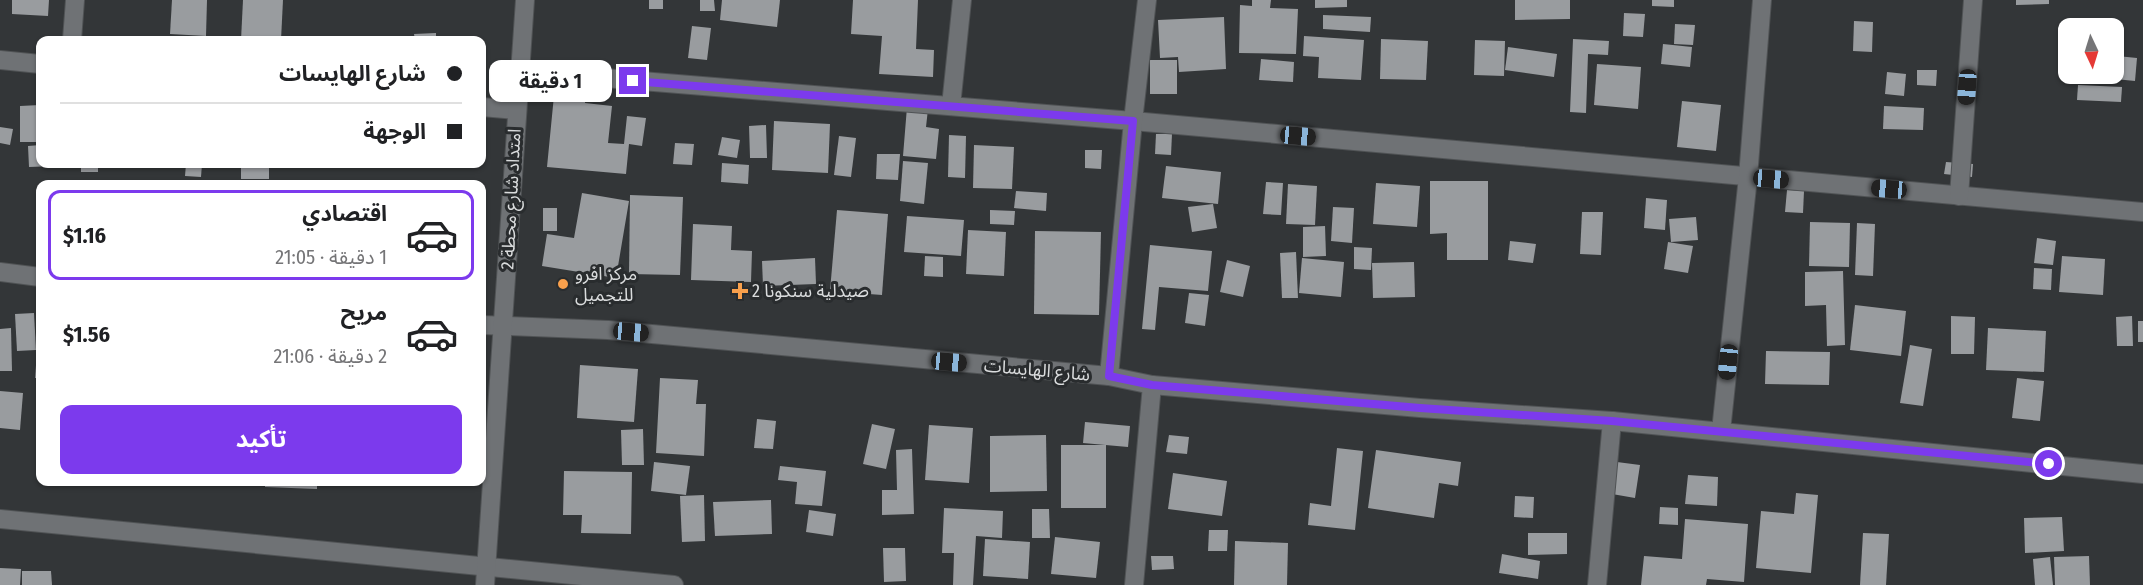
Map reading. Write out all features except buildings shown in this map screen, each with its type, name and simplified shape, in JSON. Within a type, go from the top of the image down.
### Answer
[{"type":"street","points":[[72,36],[75,0]]},
{"type":"street","name":"امتداد شارع محطة 2","points":[[486,576],[525,0]]},
{"type":"street","points":[[951,106],[962,0]]},
{"type":"street","points":[[1109,376],[1147,0]]},
{"type":"street","points":[[1721,431],[1748,177],[1762,0]]},
{"type":"street","points":[[1959,196],[1973,0]]},
{"type":"street","points":[[0,60],[36,64]]},
{"type":"street","points":[[519,71],[1133,121],[2143,212]]},
{"type":"street","points":[[486,107],[517,110]]},
{"type":"street","points":[[0,273],[36,277]]},
{"type":"street","name":"شارع الهايسات","points":[[486,325],[608,330],[1109,376],[1152,385],[1420,408],[1612,421],[2143,474]]},
{"type":"street","points":[[1134,585],[1152,385]]},
{"type":"street","points":[[1597,585],[1612,421]]},
{"type":"street","points":[[0,519],[486,576],[674,585]]},
{"type":"place","name":"مركز افرو للتجميل","points":[[563,284]]},
{"type":"place","name":"صيدلية سنكونا 2","points":[[740,291]]},
{"type":"route","points":[[633,81],[1133,121],[1109,376],[1152,385],[1525,417],[1612,421],[2049,464]]}]
